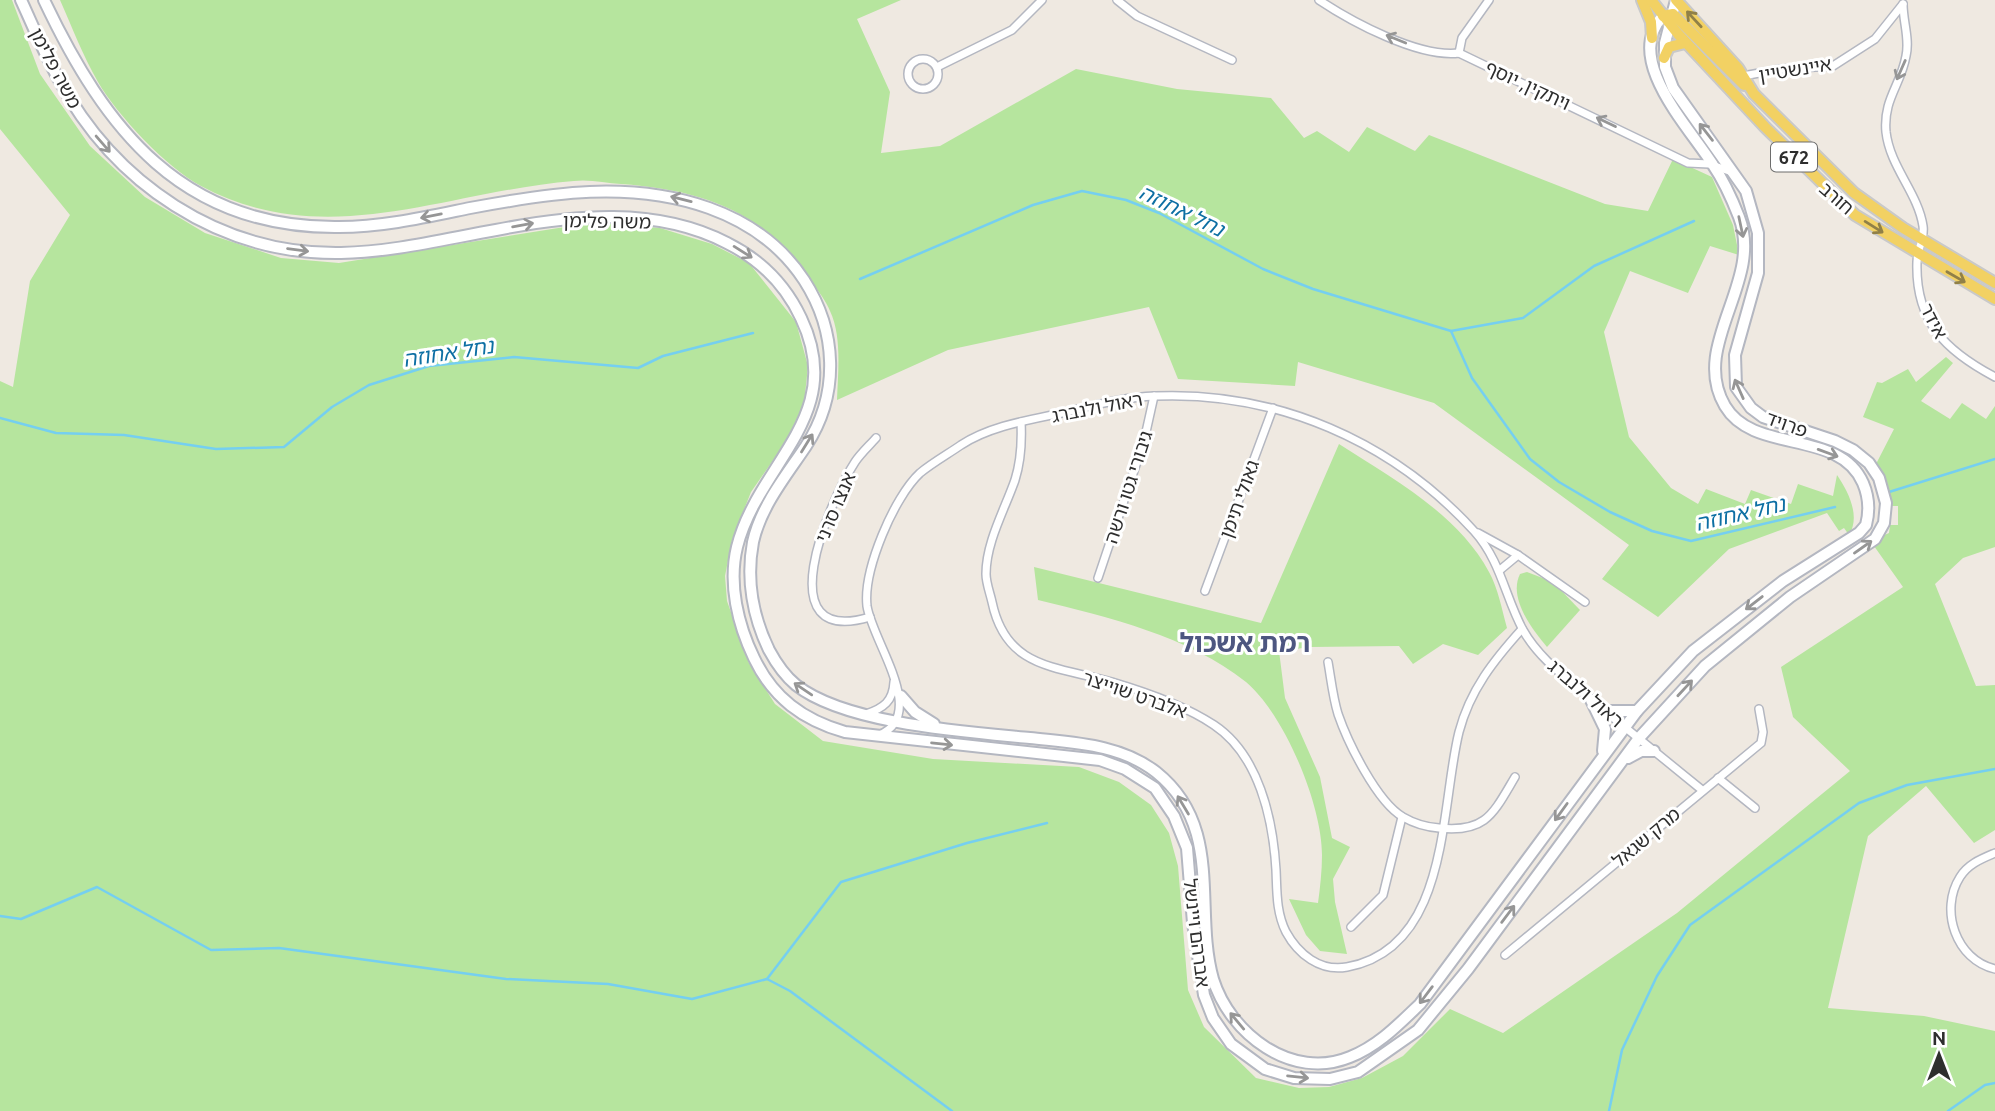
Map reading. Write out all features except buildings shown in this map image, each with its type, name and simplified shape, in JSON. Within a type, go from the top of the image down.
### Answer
[{"type":"main road","name":"משה פלימן","points":[[21,0],[58,78],[105,145],[152,192],[220,230],[279,247],[344,253],[399,248],[545,221],[632,217],[685,226],[722,240],[766,268],[787,293],[805,327],[813,351],[813,391],[800,432],[759,496],[742,531],[733,576],[736,606],[764,678],[785,703],[826,727],[874,737]]},
{"type":"main road","name":"משה פלימן","points":[[44,0],[73,61],[90,89],[135,145],[181,183],[226,206],[282,222],[344,227],[396,222],[542,195],[634,191],[689,201],[729,215],[777,247],[800,274],[820,311],[829,339],[831,370],[822,414],[808,442],[774,492],[754,540],[750,579],[753,603],[769,649],[786,675],[813,696],[866,715],[897,720]]},
{"type":"main road","points":[[1642,0],[1651,22],[1652,38]]},
{"type":"main road","name":"חורב","points":[[1651,0],[1669,18],[1685,43],[1824,187],[1855,215],[1995,299]]},
{"type":"main road","name":"פרויד","points":[[1639,738],[1705,666],[1790,597],[1875,539],[1884,523],[1884,490],[1869,463],[1835,442],[1763,417],[1751,408],[1736,387],[1735,355],[1756,285],[1760,250],[1751,203],[1736,174],[1673,88],[1664,58],[1669,18],[1676,0]]},
{"type":"main road","name":"חורב","points":[[1676,0],[1743,76],[1754,94],[1854,193],[1923,240],[1995,283]]},
{"type":"main road","points":[[1669,18],[1754,94]]},
{"type":"main road","name":"פרויד","points":[[1624,726],[1693,651],[1783,581],[1859,533],[1868,516],[1866,493],[1850,463],[1830,453],[1745,425],[1726,408],[1720,395],[1715,372],[1717,353],[1741,282],[1745,253],[1742,224],[1714,165],[1661,89],[1653,70],[1652,38],[1656,24],[1669,18]]},
{"type":"main road","points":[[1664,58],[1670,47],[1685,43]]},
{"type":"main road","points":[[901,696],[915,712],[940,727]]},
{"type":"main road","points":[[1591,700],[1605,729],[1601,757]]},
{"type":"main road","points":[[1605,711],[1637,711]]},
{"type":"main road","name":"אברהם ויינשל","points":[[897,720],[1097,745],[1154,770],[1187,808],[1196,832],[1205,883],[1210,968],[1216,988],[1231,1014],[1254,1041],[1287,1059],[1316,1063],[1344,1060],[1366,1050],[1386,1036],[1420,1004],[1624,726]]},
{"type":"main road","name":"אברהם ויינשל","points":[[874,737],[1100,760],[1125,769],[1155,788],[1174,816],[1187,848],[1198,961],[1213,1018],[1231,1044],[1265,1069],[1294,1078],[1330,1079],[1358,1072],[1418,1030],[1468,969],[1639,738]]},
{"type":"main road","points":[[1622,761],[1641,751],[1654,751]]},
{"type":"street","points":[[937,67],[1012,30],[1042,0]]},
{"type":"street","points":[[1117,0],[1137,16],[1232,60]]},
{"type":"street","name":"ויתקין, יוסף","points":[[1319,0],[1339,14],[1416,47],[1439,53],[1459,53],[1688,163],[1714,165],[1736,174]]},
{"type":"street","points":[[1459,53],[1462,38],[1489,0]]},
{"type":"street","points":[[1903,2],[1908,47],[1887,104],[1886,132],[1893,159],[1921,217],[1923,240]]},
{"type":"street","name":"איינשטיין","points":[[1743,76],[1781,69],[1833,66],[1875,39],[1903,2]]},
{"type":"street","points":[[925,59],[937,67],[939,76],[931,87],[918,88],[911,82],[909,69],[915,61],[925,59]]},
{"type":"street","name":"אידר","points":[[1923,240],[1917,254],[1920,291],[1936,331],[1962,360],[1995,377]]},
{"type":"street","name":"ראול ולנברג","points":[[901,696],[870,617],[867,605],[869,576],[903,493],[920,473],[972,438],[1021,422],[1119,400],[1154,396],[1236,401],[1318,421],[1360,440],[1426,485],[1475,532],[1500,570],[1522,629],[1544,658],[1702,790]]},
{"type":"street","name":"גיבורי גטו ורשה","points":[[1098,578],[1144,442],[1154,396]]},
{"type":"street","name":"גאולי תימן","points":[[1205,591],[1273,408]]},
{"type":"street","name":"אלברט שוייצר","points":[[1021,422],[1022,444],[1016,478],[999,520],[986,575],[1000,632],[1014,649],[1028,659],[1114,682],[1184,709],[1216,726],[1236,747],[1256,779],[1271,823],[1280,920],[1295,948],[1318,964],[1339,968],[1358,965],[1379,954],[1405,932],[1433,885],[1445,829],[1460,730],[1486,668],[1522,629]]},
{"type":"street","name":"אנצו סרני","points":[[870,617],[839,623],[826,618],[816,606],[813,579],[822,529],[841,486],[856,460],[876,438]]},
{"type":"street","name":"ראול ולנברג","points":[[1475,532],[1518,555],[1584,602]]},
{"type":"street","points":[[1500,570],[1518,555]]},
{"type":"street","points":[[1328,662],[1343,725],[1369,779],[1402,817],[1421,826],[1445,829],[1477,827],[1494,812],[1515,777]]},
{"type":"street","points":[[866,715],[886,705],[892,698],[894,681]]},
{"type":"street","points":[[874,737],[888,731],[897,720],[901,696]]},
{"type":"street","name":"מרק שגאל","points":[[1505,955],[1761,743],[1763,732],[1759,709]]},
{"type":"street","points":[[1718,778],[1755,808]]},
{"type":"street","points":[[1352,927],[1383,895],[1402,817]]},
{"type":"street","points":[[1995,853],[1975,861],[1961,875],[1951,902],[1954,932],[1962,946],[1974,960],[1995,969]]},
{"type":"green space","points":[[0,0],[12,0],[40,74],[90,146],[145,197],[205,233],[281,258],[339,263],[596,222],[660,228],[712,244],[749,263],[796,322],[808,366],[804,404],[785,443],[751,492],[732,540],[725,576],[727,601],[749,663],[775,704],[823,741],[933,759],[1079,767],[1119,782],[1151,805],[1169,833],[1178,866],[1188,990],[1204,1027],[1256,1078],[1299,1088],[1329,1087],[1362,1078],[1403,1056],[1450,1009],[1503,1033],[1677,913],[1850,771],[1793,717],[1781,667],[1903,587],[1874,546],[1880,537],[1889,533],[1890,525],[1898,525],[1898,506],[1890,506],[1888,487],[1875,466],[1894,429],[1863,417],[1877,382],[1882,383],[1908,369],[1916,382],[1946,357],[1953,363],[1921,401],[1950,419],[1962,403],[1986,419],[1995,406],[1995,547],[1963,558],[1935,584],[1976,686],[1995,685],[1995,830],[1974,843],[1926,786],[1868,836],[1828,1008],[1924,1016],[1995,1031],[1995,1111],[0,1111],[0,381],[13,387],[30,281],[70,215],[0,129]]},
{"type":"green space","points":[[60,0],[901,0],[857,19],[890,92],[881,153],[940,146],[1076,69],[1177,89],[1271,98],[1304,138],[1317,131],[1349,152],[1367,127],[1415,151],[1429,135],[1605,204],[1648,211],[1673,159],[1712,177],[1733,225],[1739,255],[1710,246],[1688,293],[1630,271],[1604,332],[1629,437],[1671,488],[1698,504],[1706,489],[1745,504],[1751,490],[1791,504],[1798,484],[1833,496],[1837,475],[1852,504],[1852,528],[1849,535],[1844,528],[1839,531],[1827,513],[1729,549],[1658,617],[1602,579],[1629,545],[1434,403],[1298,362],[1295,386],[1178,379],[1149,307],[948,350],[837,400],[838,343],[834,321],[820,293],[795,259],[775,239],[730,209],[679,192],[586,180],[526,187],[386,212],[340,216],[294,215],[248,205],[188,178],[158,154],[130,125],[98,82]]},
{"type":"green space","points":[[1339,444],[1402,484],[1460,532],[1476,551],[1492,578],[1507,628],[1478,655],[1443,644],[1413,664],[1399,646],[1311,647],[1279,651],[1285,698],[1320,777],[1332,838],[1350,847],[1333,879],[1335,902],[1347,954],[1320,951],[1306,935],[1289,899],[1318,903],[1322,861],[1320,835],[1316,812],[1299,762],[1274,716],[1260,697],[1246,682],[1223,666],[1173,640],[1119,621],[1038,600],[1034,567],[1261,623]]},
{"type":"green space","points":[[1527,572],[1553,582],[1580,610],[1547,647],[1519,603],[1517,583],[1520,574]]},
{"type":"waterway","name":"נחל אחוזה","points":[[860,279],[1033,205],[1082,191],[1126,200],[1159,213],[1263,269],[1313,289],[1451,331],[1523,318],[1594,266],[1694,221]]},
{"type":"waterway","name":"נחל אחוזה","points":[[1451,331],[1472,378],[1530,459],[1559,482],[1610,512],[1652,531],[1691,541],[1835,507]]},
{"type":"waterway","name":"נחל אחוזה","points":[[0,418],[56,433],[124,435],[216,449],[284,447],[332,407],[369,385],[429,366],[514,357],[638,368],[663,356],[753,333]]},
{"type":"waterway","name":"נחל אחוזה","points":[[1889,492],[1995,459]]},
{"type":"waterway","points":[[1609,1111],[1622,1050],[1657,976],[1690,925],[1859,803],[1907,785],[1995,769]]},
{"type":"waterway","points":[[767,979],[841,882],[967,843],[1047,823]]},
{"type":"waterway","points":[[0,916],[21,919],[97,887],[211,950],[279,948],[506,979],[608,984],[692,999],[767,979],[790,991],[952,1111]]},
{"type":"waterway","points":[[1948,1111],[1985,1085],[1995,1083]]},
{"type":"district","name":"רמת אשכול","points":[[1245,642]]}]
